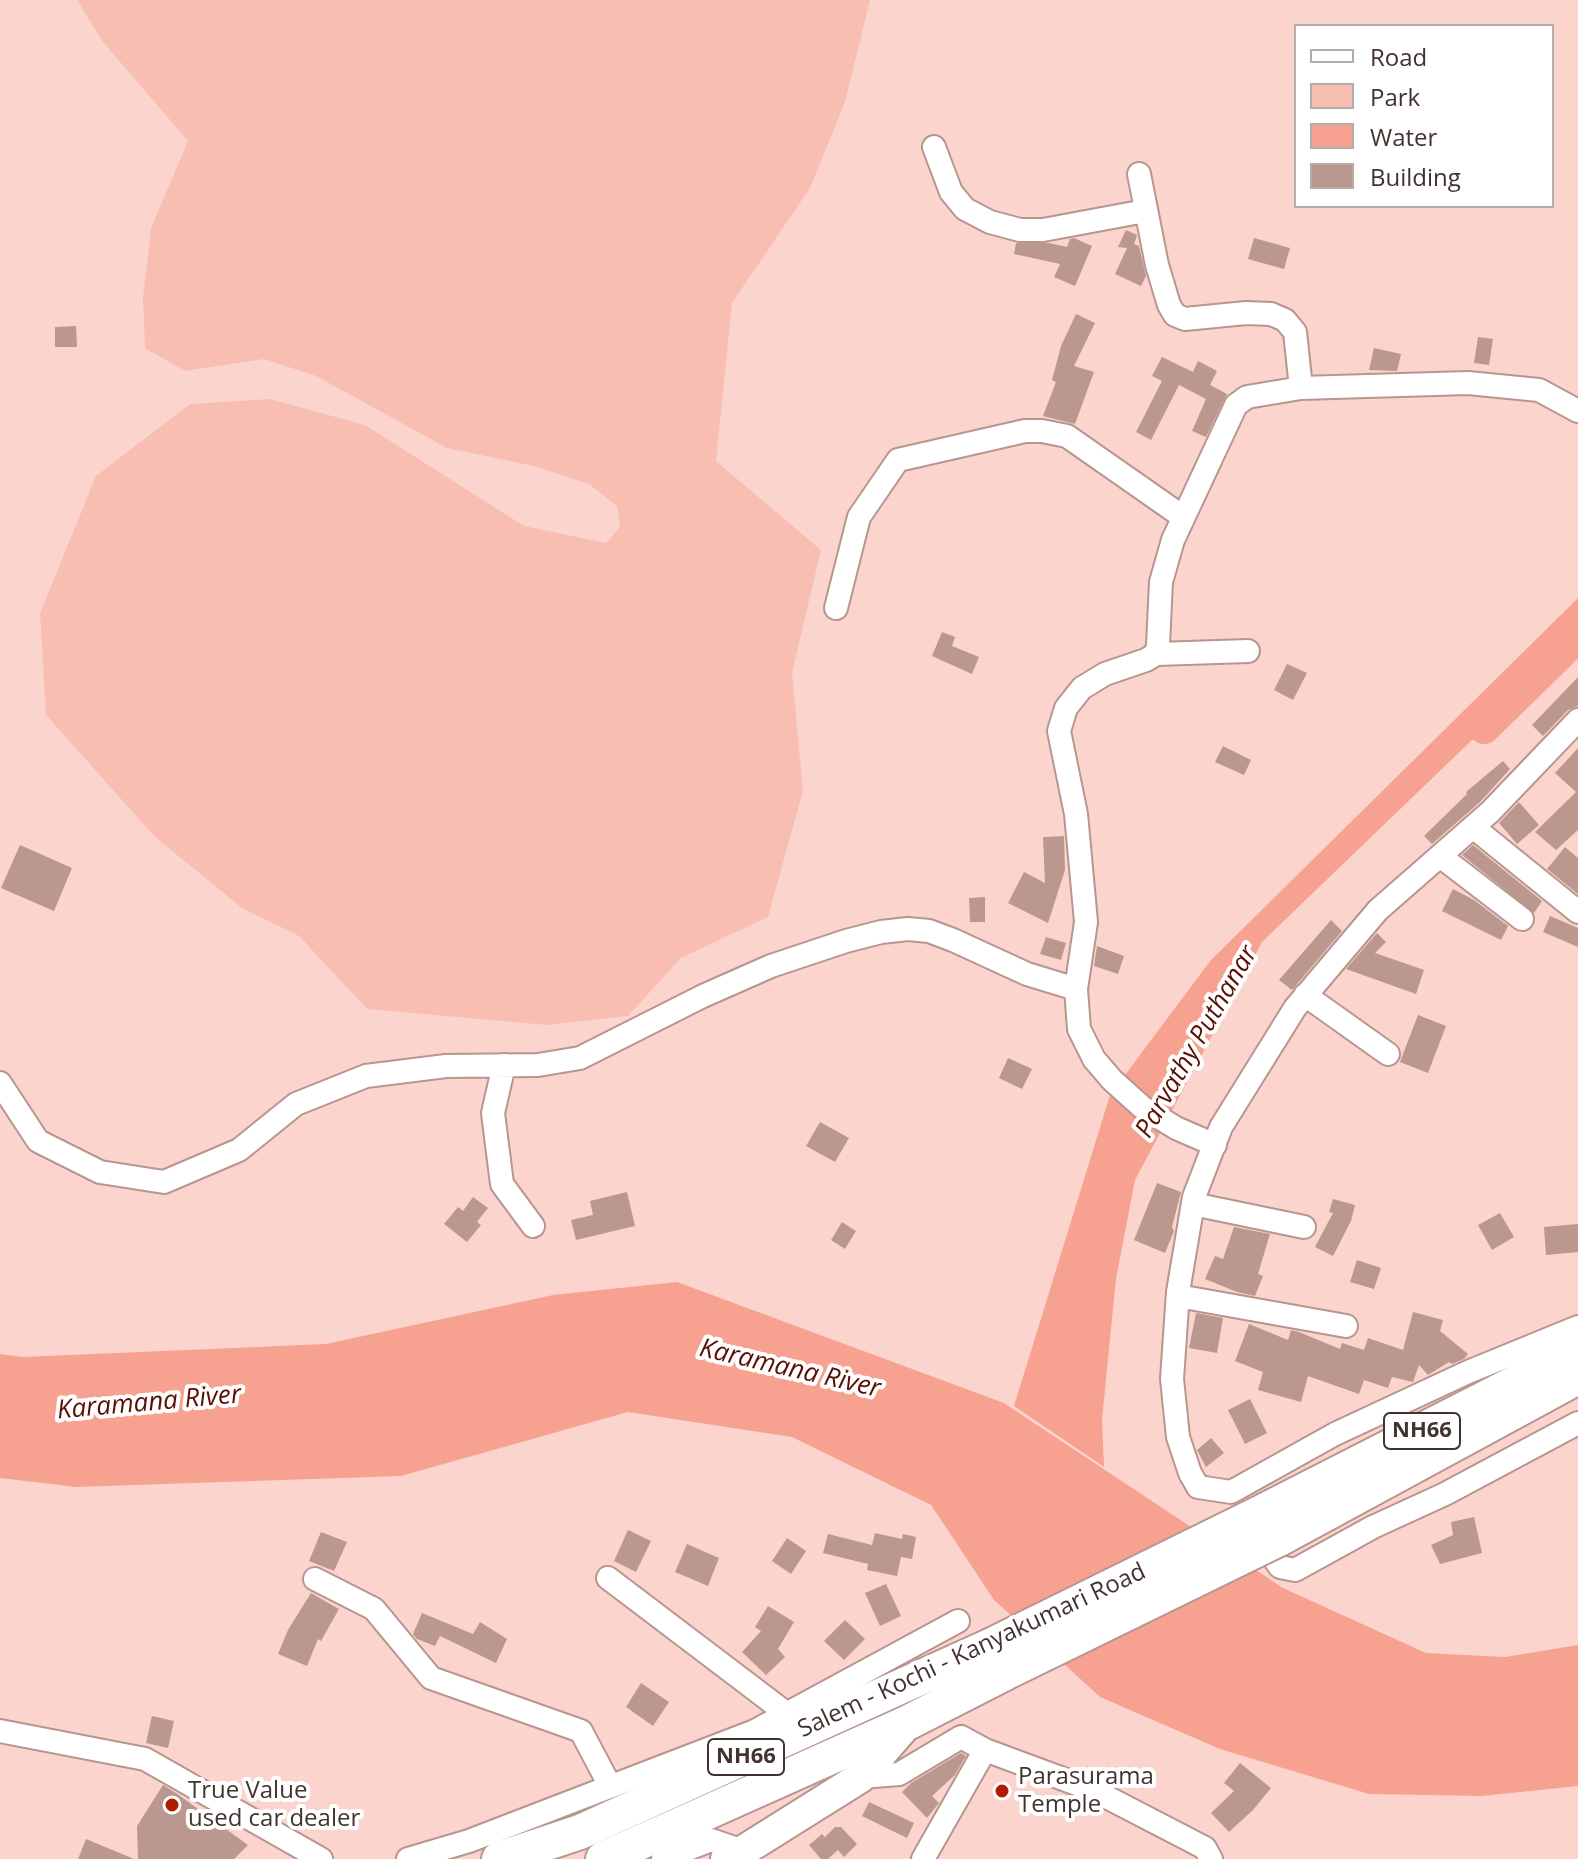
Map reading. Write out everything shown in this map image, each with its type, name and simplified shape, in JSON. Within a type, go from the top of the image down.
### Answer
[{"type":"highway","name":"NH66","points":[[1272,1524],[1578,1351]]},
{"type":"highway","name":"NH66","points":[[1272,1524],[1578,1377]]},
{"type":"highway","name":"Salem - Kochi - Kanyakumari Road","points":[[499,1859],[580,1832],[998,1659],[1272,1524]]},
{"type":"highway","name":"Salem - Kochi - Kanyakumari Road","points":[[603,1859],[909,1722],[998,1659]]},
{"type":"main road","points":[[734,1855],[861,1777],[909,1722]]},
{"type":"street","points":[[934,147],[951,192],[965,209],[990,222],[1020,230],[1043,230],[1145,211]]},
{"type":"street","points":[[1139,174],[1157,265],[1175,315],[1185,319],[1246,313],[1271,314],[1285,320],[1295,332],[1301,388]]},
{"type":"street","points":[[1156,654],[1161,582],[1183,517],[1236,405],[1247,397],[1301,388],[1468,383],[1539,390],[1578,411]]},
{"type":"street","points":[[836,608],[859,517],[898,460],[1025,431],[1067,436],[1183,517]]},
{"type":"street","points":[[1215,1145],[1176,1128],[1142,1107],[1094,1059],[1079,1029],[1076,989],[1086,922],[1083,877],[1076,814],[1059,731],[1066,708],[1082,688],[1105,674],[1156,654],[1248,651]]},
{"type":"street","points":[[1578,720],[1473,827],[1378,910],[1305,995],[1221,1127],[1193,1204],[1178,1296],[1172,1379],[1178,1437],[1198,1487],[1231,1492],[1335,1434],[1468,1372],[1578,1327]]},
{"type":"street","points":[[1473,827],[1578,912]]},
{"type":"street","points":[[1440,856],[1522,919]]},
{"type":"street","points":[[0,1083],[38,1141],[100,1172],[164,1182],[239,1150],[296,1104],[366,1076],[446,1066],[538,1065],[580,1058],[703,996],[771,966],[881,932],[908,929],[929,931],[1027,974],[1076,989]]},
{"type":"street","points":[[1305,995],[1388,1054]]},
{"type":"street","points":[[504,1065],[493,1113],[502,1184],[533,1226]]},
{"type":"street","points":[[1193,1204],[1304,1227]]},
{"type":"street","points":[[1178,1296],[1346,1326]]},
{"type":"street","points":[[1231,1492],[1272,1560],[1280,1567],[1295,1570],[1578,1423]]},
{"type":"street","points":[[608,1578],[786,1713]]},
{"type":"street","points":[[315,1579],[374,1609],[431,1678],[581,1731],[610,1786]]},
{"type":"street","points":[[408,1859],[469,1841],[755,1731],[958,1621]]},
{"type":"street","points":[[0,1731],[145,1759],[321,1859]]},
{"type":"street","points":[[861,1777],[899,1774],[961,1737],[985,1750],[1093,1790],[1205,1848],[1211,1859]]},
{"type":"street","points":[[923,1859],[985,1750]]},
{"type":"street","points":[[663,1859],[711,1840],[734,1855]]},
{"type":"green space","points":[[77,0],[870,0],[845,102],[810,188],[732,303],[716,461],[821,550],[792,673],[803,791],[768,917],[681,958],[628,1016],[547,1025],[367,1009],[299,936],[242,908],[155,837],[46,715],[40,613],[96,476],[190,404],[270,399],[365,425],[524,526],[606,543],[620,527],[617,506],[589,484],[534,466],[447,448],[316,376],[264,359],[185,371],[145,348],[143,298],[151,228],[188,141],[103,42]]},
{"type":"water","points":[[1578,598],[1578,638],[1262,942],[1135,1180],[1116,1279],[1102,1420],[1104,1467],[1014,1406],[1110,1095],[1211,960]]},
{"type":"water","name":"Karamana River","points":[[677,1282],[1004,1403],[1283,1588],[1426,1653],[1505,1657],[1578,1645],[1578,1786],[1482,1796],[1369,1794],[1220,1749],[1100,1697],[994,1600],[931,1505],[792,1437],[628,1412],[401,1476],[76,1487],[0,1478],[0,1354],[23,1357],[326,1344],[553,1295]]},
{"type":"building","points":[[1126,230],[1137,235],[1134,244],[1139,246],[1146,276],[1141,286],[1115,274],[1127,248],[1118,247]]},
{"type":"building","points":[[1254,238],[1290,248],[1284,269],[1248,259]]},
{"type":"building","points":[[1070,239],[1092,246],[1075,286],[1054,277],[1060,264],[1014,254],[1016,243],[1049,243],[1067,247]]},
{"type":"building","points":[[1076,314],[1095,323],[1074,366],[1094,372],[1075,424],[1043,416],[1056,382],[1052,380],[1061,346]]},
{"type":"building","points":[[76,326],[77,347],[55,347],[55,327]]},
{"type":"building","points":[[1478,337],[1493,339],[1489,365],[1474,363]]},
{"type":"building","points":[[1374,348],[1401,354],[1397,371],[1369,370]]},
{"type":"building","points":[[1162,357],[1193,372],[1198,361],[1217,371],[1210,385],[1227,394],[1206,437],[1192,431],[1206,399],[1179,385],[1151,440],[1136,432],[1162,381],[1152,376]]},
{"type":"building","points":[[942,632],[955,637],[952,646],[979,657],[972,674],[932,656]]},
{"type":"building","points":[[1287,664],[1307,673],[1293,700],[1274,690]]},
{"type":"building","points":[[1578,677],[1578,706],[1568,710],[1543,736],[1532,725]]},
{"type":"building","points":[[1223,746],[1251,760],[1244,775],[1215,762]]},
{"type":"building","points":[[1578,748],[1578,830],[1556,850],[1535,832],[1576,792],[1555,773]]},
{"type":"building","points":[[1503,761],[1510,769],[1480,802],[1432,844],[1424,836],[1466,792]]},
{"type":"building","points":[[1519,802],[1539,825],[1517,844],[1499,823]]},
{"type":"building","points":[[1064,836],[1065,870],[1048,923],[1008,903],[1024,872],[1045,883],[1043,837]]},
{"type":"building","points":[[20,845],[72,868],[54,911],[1,888]]},
{"type":"building","points":[[1473,845],[1542,901],[1534,913],[1462,855]]},
{"type":"building","points":[[1565,847],[1578,858],[1578,894],[1547,869]]},
{"type":"building","points":[[1453,889],[1474,900],[1508,926],[1501,940],[1442,911]]},
{"type":"building","points":[[985,897],[985,922],[970,922],[969,898]]},
{"type":"building","points":[[1550,916],[1578,928],[1578,947],[1543,932]]},
{"type":"building","points":[[1331,920],[1342,931],[1292,990],[1279,980]]},
{"type":"building","points":[[1377,933],[1386,942],[1375,953],[1424,970],[1416,994],[1346,969]]},
{"type":"building","points":[[1046,937],[1066,943],[1061,960],[1040,954]]},
{"type":"building","points":[[1097,946],[1124,956],[1118,974],[1094,966]]},
{"type":"building","points":[[1418,1015],[1446,1026],[1428,1073],[1400,1062]]},
{"type":"building","points":[[1008,1058],[1032,1069],[1022,1089],[999,1078]]},
{"type":"building","points":[[820,1122],[849,1138],[835,1162],[806,1146]]},
{"type":"building","points":[[1157,1183],[1181,1192],[1172,1227],[1174,1231],[1165,1253],[1134,1240]]},
{"type":"building","points":[[627,1192],[635,1226],[576,1240],[571,1220],[593,1215],[590,1201]]},
{"type":"building","points":[[473,1197],[488,1208],[477,1222],[481,1225],[467,1242],[444,1224],[458,1207],[463,1211]]},
{"type":"building","points":[[1333,1199],[1355,1205],[1351,1221],[1333,1256],[1315,1247],[1333,1213],[1329,1212]]},
{"type":"building","points":[[1500,1213],[1514,1237],[1492,1250],[1478,1225]]},
{"type":"building","points":[[842,1222],[856,1231],[845,1249],[831,1240]]},
{"type":"building","points":[[1578,1224],[1578,1252],[1546,1255],[1544,1227]]},
{"type":"building","points":[[1234,1227],[1270,1234],[1258,1274],[1263,1276],[1255,1296],[1205,1279],[1215,1256],[1223,1259]]},
{"type":"building","points":[[1357,1260],[1381,1268],[1374,1289],[1350,1282]]},
{"type":"building","points":[[1413,1312],[1443,1320],[1440,1331],[1468,1354],[1464,1359],[1452,1364],[1449,1362],[1428,1375],[1419,1365],[1413,1382],[1392,1377],[1388,1388],[1364,1380],[1359,1394],[1308,1376],[1301,1402],[1258,1390],[1263,1372],[1235,1361],[1249,1324],[1288,1340],[1291,1330],[1299,1332],[1340,1349],[1342,1343],[1364,1350],[1368,1338],[1403,1350]]},
{"type":"building","points":[[1196,1313],[1223,1318],[1217,1353],[1189,1348]]},
{"type":"building","points":[[1250,1399],[1267,1433],[1245,1444],[1228,1410]]},
{"type":"building","points":[[1211,1438],[1224,1453],[1206,1467],[1197,1450]]},
{"type":"building","points":[[1474,1517],[1482,1553],[1440,1564],[1431,1545],[1453,1535],[1451,1522]]},
{"type":"building","points":[[628,1530],[651,1541],[636,1572],[614,1561]]},
{"type":"building","points":[[321,1532],[347,1542],[334,1571],[309,1561]]},
{"type":"building","points":[[875,1533],[902,1539],[903,1534],[916,1537],[912,1559],[901,1557],[897,1576],[867,1570],[868,1564],[823,1553],[828,1534],[872,1545]]},
{"type":"building","points":[[787,1538],[806,1551],[791,1574],[772,1561]]},
{"type":"building","points":[[687,1544],[719,1558],[708,1586],[675,1572]]},
{"type":"building","points":[[886,1584],[901,1616],[880,1626],[865,1593]]},
{"type":"building","points":[[311,1593],[339,1609],[321,1641],[318,1639],[307,1666],[278,1654],[288,1630]]},
{"type":"building","points":[[768,1606],[794,1622],[778,1649],[785,1657],[766,1675],[742,1652],[761,1631],[755,1627]]},
{"type":"building","points":[[422,1613],[473,1634],[480,1622],[507,1639],[496,1663],[440,1636],[435,1646],[417,1639],[413,1634]]},
{"type":"building","points":[[845,1620],[865,1639],[844,1660],[824,1641]]},
{"type":"building","points":[[641,1683],[669,1702],[653,1726],[626,1707]]},
{"type":"building","points":[[152,1716],[174,1721],[168,1748],[146,1743]]},
{"type":"building","points":[[961,1753],[966,1756],[955,1775],[932,1796],[939,1803],[927,1818],[902,1792],[911,1783]]},
{"type":"building","points":[[1240,1763],[1271,1788],[1229,1832],[1211,1813],[1234,1791],[1224,1783]]},
{"type":"building","name":"True Value used car dealer","points":[[163,1785],[248,1845],[234,1859],[138,1859],[137,1826]]},
{"type":"building","points":[[869,1802],[914,1823],[907,1838],[862,1816]]},
{"type":"building","points":[[835,1827],[841,1827],[857,1844],[844,1857],[838,1850],[828,1859],[821,1859],[809,1845],[822,1834],[825,1837]]},
{"type":"building","points":[[86,1839],[134,1859],[78,1859]]},
{"type":"waterway","name":"Parvathy Puthanar","points":[[1484,728],[1578,636]]},
{"type":"place","name":"Parasurama Temple","points":[[1002,1791]]},
{"type":"place","name":"True Value used car dealer","points":[[172,1805]]}]
